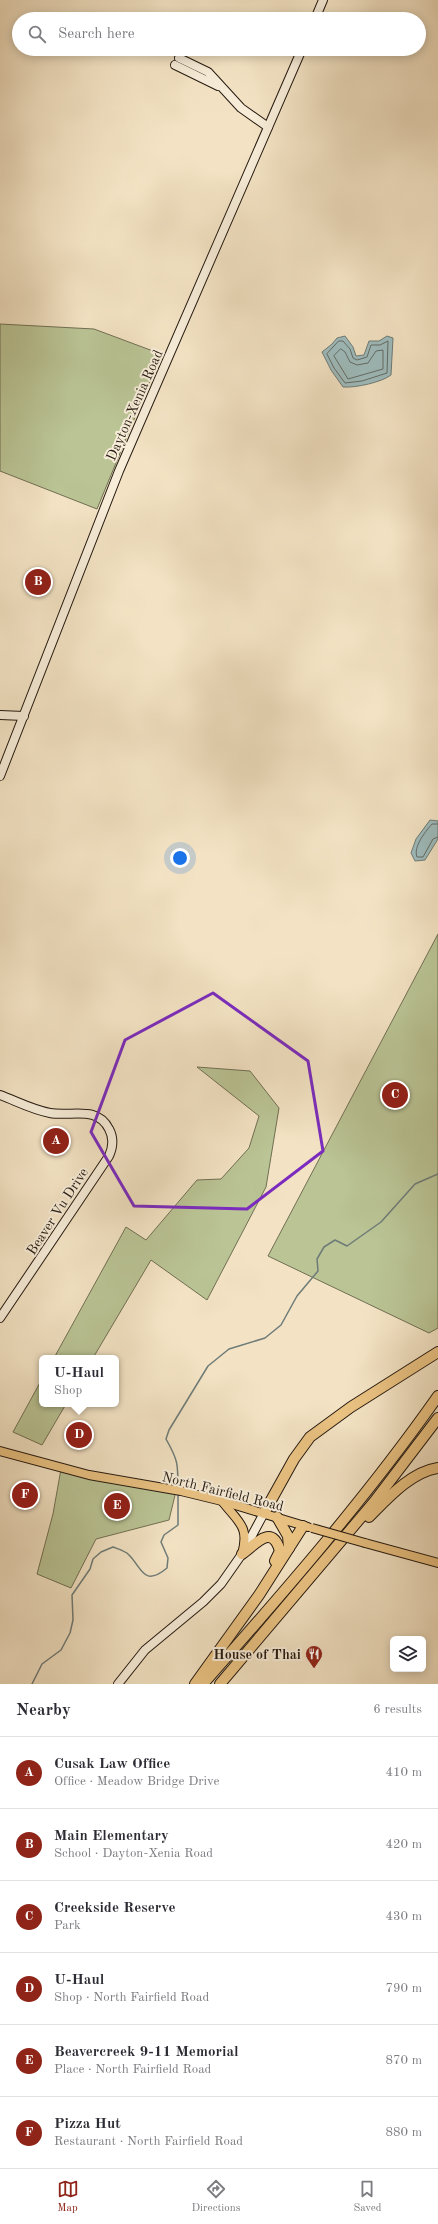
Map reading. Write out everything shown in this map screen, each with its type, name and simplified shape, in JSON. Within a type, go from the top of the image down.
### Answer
[{"type":"highway","points":[[264,1514],[294,1459],[310,1437],[336,1417],[438,1352]]},
{"type":"highway","points":[[203,1684],[349,1513],[438,1396]]},
{"type":"highway","points":[[220,1684],[332,1553],[438,1418]]},
{"type":"highway","points":[[332,1553],[389,1497],[428,1469],[438,1468]]},
{"type":"highway","points":[[277,1517],[288,1536],[289,1548]]},
{"type":"highway","points":[[195,1684],[259,1595],[289,1548],[308,1527]]},
{"type":"highway","points":[[242,1554],[266,1537],[273,1538],[278,1543],[280,1550],[259,1595]]},
{"type":"main road","points":[[318,12],[323,0]]},
{"type":"main road","name":"Dayton-Xenia Road","points":[[0,776],[119,470],[299,56]]},
{"type":"main road","points":[[177,61],[208,72],[241,108],[268,127]]},
{"type":"main road","points":[[0,715],[24,716]]},
{"type":"main road","name":"Beaver Vu Drive","points":[[0,1095],[48,1113],[64,1115],[85,1113],[96,1116],[104,1122],[111,1134],[112,1143],[109,1156],[0,1318]]},
{"type":"main road","name":"North Fairfield Road","points":[[0,1451],[89,1476],[145,1485],[222,1501],[308,1527],[438,1563]]},
{"type":"main road","points":[[222,1501],[243,1528],[246,1540],[242,1554]]},
{"type":"main road","points":[[118,1684],[145,1650],[203,1602],[221,1584],[242,1554],[264,1514]]},
{"type":"highlighted area","points":[[213,993],[308,1061],[323,1151],[247,1209],[134,1206],[91,1132],[125,1040]]},
{"type":"green space","points":[[0,324],[94,329],[161,354],[97,509],[0,471]]},
{"type":"green space","points":[[438,934],[438,1328],[429,1333],[268,1256]]},
{"type":"green space","points":[[197,1067],[250,1071],[279,1108],[266,1187],[207,1300],[151,1260],[95,1355],[56,1355],[126,1227],[146,1240],[197,1180],[221,1179],[249,1148],[259,1116]]},
{"type":"green space","points":[[39,1384],[39,1407],[64,1407],[42,1445],[13,1432]]},
{"type":"green space","points":[[61,1469],[176,1491],[169,1520],[96,1539],[71,1588],[37,1574],[53,1514]]},
{"type":"water","points":[[345,336],[353,347],[356,356],[364,355],[369,341],[379,341],[387,336],[393,338],[391,375],[382,380],[368,384],[355,387],[343,387],[331,370],[322,352],[337,338]]},
{"type":"water","points":[[430,820],[438,821],[438,839],[425,860],[415,861],[411,853],[416,839]]},
{"type":"waterway","points":[[178,1488],[176,1462],[173,1452],[166,1439],[169,1430],[208,1366],[229,1349],[265,1338],[281,1325],[297,1296],[318,1271],[317,1259],[324,1247],[335,1240],[347,1246],[381,1222],[415,1184],[438,1174]]},
{"type":"waterway","points":[[32,1684],[42,1664],[61,1650],[70,1633],[73,1620],[72,1595],[90,1569],[93,1559],[101,1552],[113,1547],[125,1552],[148,1576],[159,1574],[167,1568],[168,1558],[161,1542],[164,1535],[178,1525],[178,1494]]},
{"type":"place","name":"Main Elementary","points":[[38,582]]},
{"type":"place","name":"Creekside Reserve","points":[[395,1095]]},
{"type":"place","name":"Cusak Law Office","points":[[56,1141]]},
{"type":"place","name":"U-Haul","points":[[79,1435]]},
{"type":"place","name":"Pizza Hut","points":[[25,1495]]},
{"type":"place","name":"Beavercreek 9-11 Memorial","points":[[117,1506]]},
{"type":"place","name":"House of Thai","points":[[314,1669]]}]
